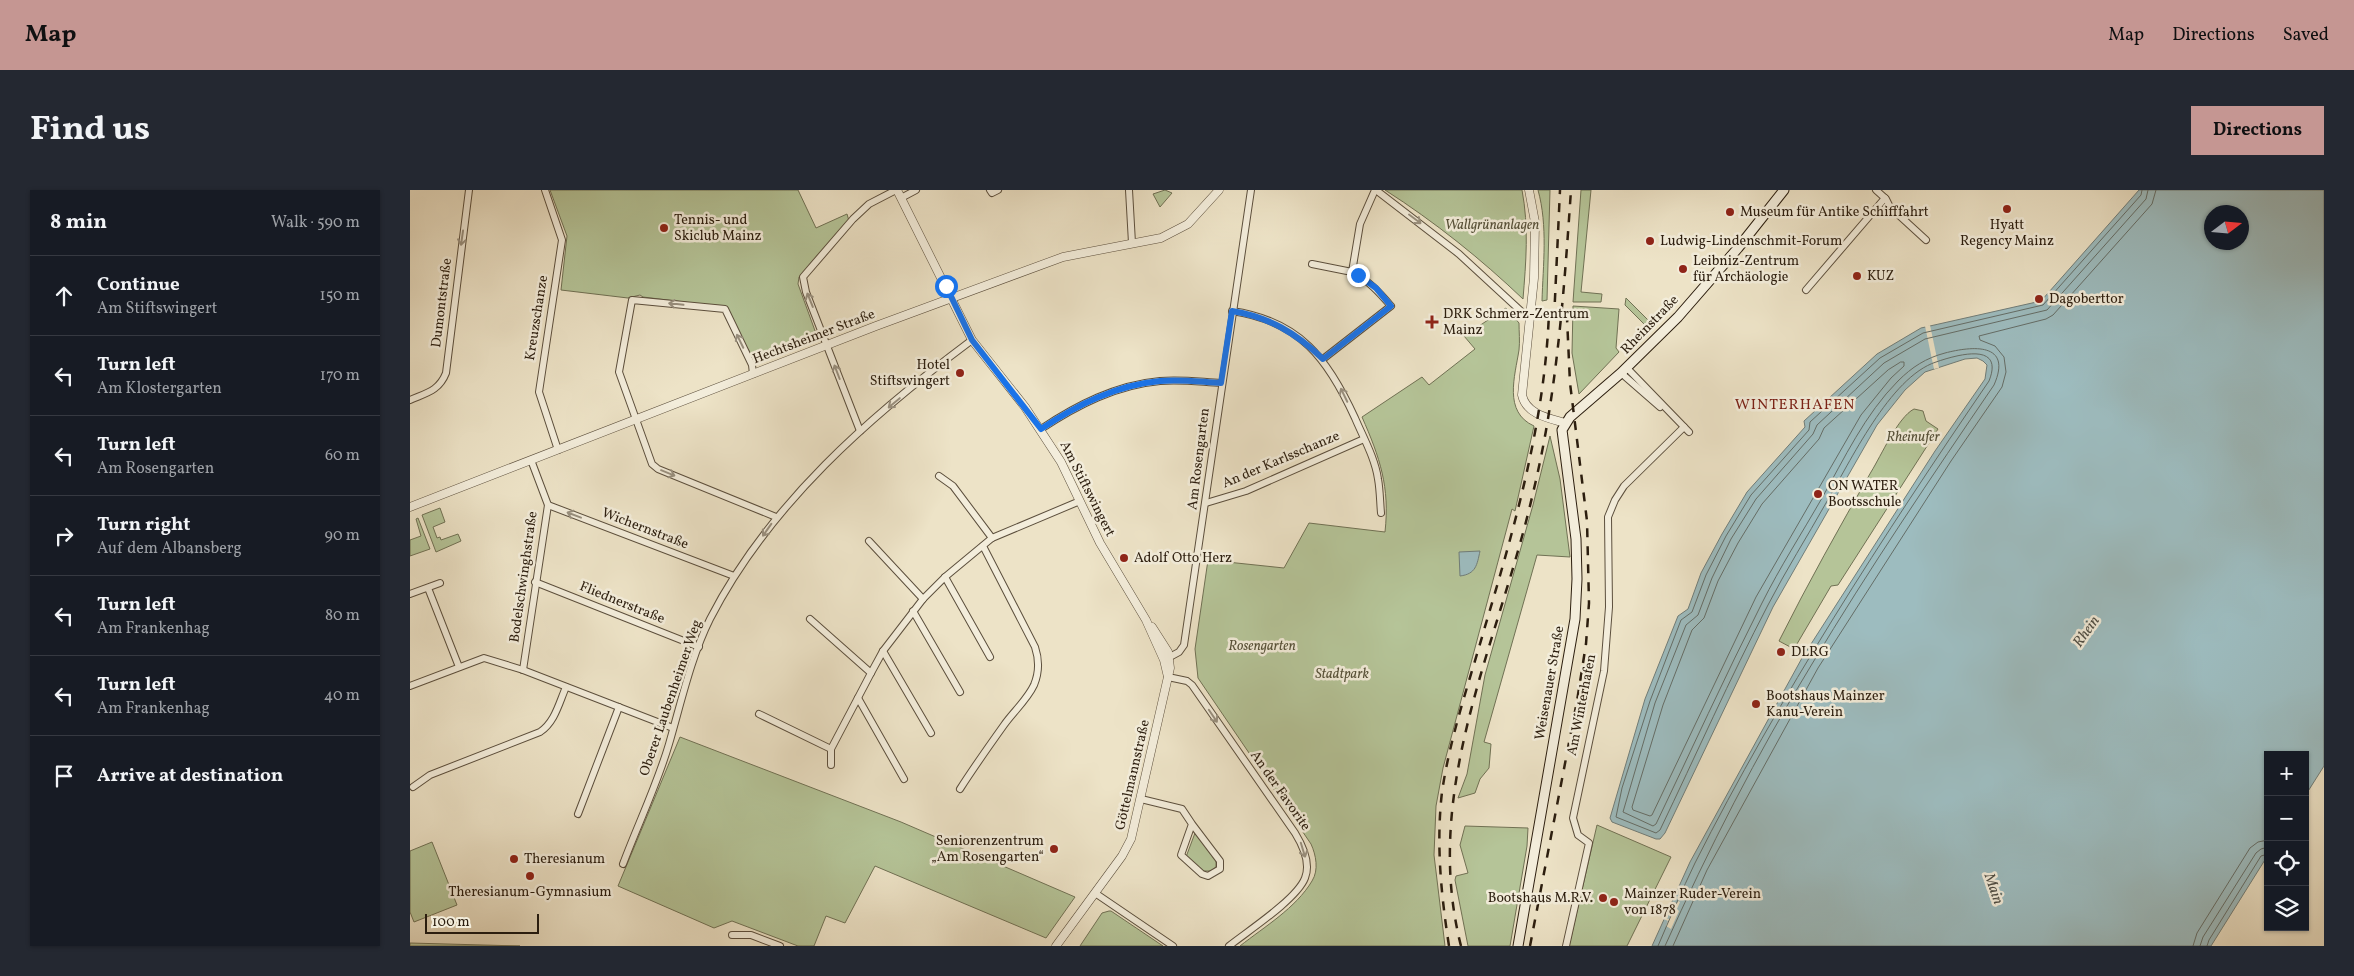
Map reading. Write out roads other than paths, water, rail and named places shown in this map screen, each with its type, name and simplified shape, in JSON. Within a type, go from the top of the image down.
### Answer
[{"type":"main road","name":"Rheinstraße","points":[[1565,423],[1624,371],[1698,294],[1784,190]]},
{"type":"main road","name":"Weisenauer Straße","points":[[1518,946],[1575,619],[1576,549],[1573,513],[1562,439],[1562,430],[1565,423]]},
{"type":"street","name":"Dumontstraße","points":[[410,400],[437,389],[446,373],[469,190]]},
{"type":"street","name":"Kreuzschanze","points":[[545,190],[560,232],[561,245],[539,392],[558,450]]},
{"type":"street","name":"Am Stiftswingert","points":[[897,190],[972,340],[1041,429],[1062,462],[1117,574],[1146,620],[1164,643],[1167,659]]},
{"type":"street","points":[[860,431],[806,292],[803,277],[858,214],[869,204],[897,190]]},
{"type":"street","points":[[901,198],[916,190]]},
{"type":"street","points":[[990,190],[992,194],[998,190]]},
{"type":"street","points":[[1129,190],[1132,243]]},
{"type":"street","name":"Hechtsheimer Straße","points":[[410,507],[951,298],[1075,254],[1161,238],[1188,224],[1219,190]]},
{"type":"street","name":"Am Rosengarten","points":[[1167,659],[1179,652],[1184,645],[1206,503],[1221,383],[1251,190]]},
{"type":"street","points":[[1352,272],[1360,224],[1375,190],[1459,254],[1523,313],[1531,317]]},
{"type":"street","points":[[1529,190],[1536,222],[1531,317],[1521,388],[1527,407],[1565,423]]},
{"type":"street","points":[[1876,190],[1885,198],[1890,207],[1926,240]]},
{"type":"street","points":[[1806,290],[1885,198]]},
{"type":"street","points":[[1312,264],[1352,272],[1364,278],[1376,288],[1391,306],[1323,359]]},
{"type":"street","points":[[753,374],[752,364],[725,309],[632,300],[620,372],[652,464],[658,469],[776,517]]},
{"type":"street","points":[[1232,311],[1256,316],[1286,328],[1323,359],[1336,379],[1364,439],[1378,477],[1381,513]]},
{"type":"street","name":"Oberer Laubenheimer Weg","points":[[623,864],[658,778],[699,647],[710,620],[734,576],[776,517],[860,431],[972,340]]},
{"type":"street","points":[[1624,371],[1689,432]]},
{"type":"street","points":[[1041,429],[1079,406],[1123,388],[1160,381],[1221,383]]},
{"type":"street","name":"Am Winterhafen","points":[[1566,946],[1589,843],[1578,836],[1573,818],[1604,671],[1609,607],[1608,517],[1615,500],[1624,486],[1684,427]]},
{"type":"street","name":"An der Karlsschanze","points":[[1206,503],[1246,491],[1364,439]]},
{"type":"street","name":"Bodelschwinghstraße","points":[[523,670],[548,504],[532,460]]},
{"type":"street","points":[[939,476],[952,486],[992,538]]},
{"type":"street","points":[[831,765],[831,749],[883,651],[923,599],[945,577],[992,538],[1080,501]]},
{"type":"street","name":"Wichernstraße","points":[[548,504],[734,576]]},
{"type":"street","points":[[869,541],[923,599]]},
{"type":"street","points":[[960,789],[1004,724],[1028,694],[1033,686],[1037,671],[1035,647],[983,546]]},
{"type":"street","points":[[945,577],[990,657]]},
{"type":"street","points":[[410,594],[440,582]]},
{"type":"street","name":"Fliednerstraße","points":[[536,582],[699,647]]},
{"type":"street","points":[[428,588],[459,667]]},
{"type":"street","points":[[913,611],[960,692]]},
{"type":"street","points":[[810,619],[871,673]]},
{"type":"street","points":[[883,651],[931,733]]},
{"type":"street","points":[[410,686],[484,658],[523,670],[673,728]]},
{"type":"street","name":"Göttelmannstraße","points":[[1056,946],[1130,843],[1168,677],[1167,659]]},
{"type":"street","name":"An der Favorite","points":[[1168,677],[1192,684],[1305,850],[1306,871],[1301,883],[1290,898],[1229,946]]},
{"type":"street","points":[[413,787],[430,775],[540,732],[552,720],[566,687]]},
{"type":"street","points":[[858,698],[904,779]]},
{"type":"street","points":[[578,814],[619,707]]},
{"type":"street","points":[[759,714],[831,749]]},
{"type":"street","points":[[1141,799],[1182,809],[1220,861],[1220,869],[1208,876],[1202,874],[1181,855],[1192,824]]},
{"type":"street","points":[[1095,892],[1173,946]]},
{"type":"street","points":[[732,935],[751,935],[780,946]]},
{"type":"water","points":[[2139,190],[2324,190],[2324,766],[2309,790],[2309,751],[2264,751],[2264,861],[2211,946],[1652,946],[1690,862],[1802,658],[1935,451],[1985,379],[1987,365],[1977,358],[1965,359],[1925,372],[1905,390],[1877,425],[1773,607],[1665,833],[1660,839],[1656,839],[1612,822],[1610,818],[1645,699],[1678,616],[1688,609],[1701,573],[1747,492],[1805,427],[1804,421],[1877,354],[1921,328],[2041,301]]},
{"type":"water","points":[[1480,551],[1477,565],[1473,571],[1460,576],[1459,552]]},
{"type":"railway","points":[[1554,320],[1560,190]]},
{"type":"railway","points":[[1461,946],[1451,888],[1451,830],[1457,773],[1469,717],[1519,549],[1541,456],[1554,381],[1571,190]]},
{"type":"railway","points":[[1449,946],[1439,850],[1440,811],[1445,771],[1507,552],[1527,473],[1542,393],[1549,312]]},
{"type":"railway","points":[[1530,946],[1577,701],[1586,644],[1589,603],[1587,521],[1570,383],[1567,318]]},
{"type":"place","name":"Hyatt Regency Mainz","points":[[2007,209]]},
{"type":"place","name":"Museum für Antike Schifffahrt","points":[[1730,212]]},
{"type":"place","name":"Tennis- und Skiclub Mainz","points":[[664,228]]},
{"type":"place","name":"Ludwig-Lindenschmit-Forum","points":[[1650,241]]},
{"type":"place","name":"Leibniz-Zentrum für Archäologie","points":[[1683,269]]},
{"type":"place","name":"KUZ","points":[[1857,276]]},
{"type":"place","name":"Dagoberttor","points":[[2039,299]]},
{"type":"place","name":"DRK Schmerz-Zentrum Mainz","points":[[1432,322]]},
{"type":"place","name":"Hotel Stiftswingert","points":[[960,373]]},
{"type":"place","name":"ON WATER Bootsschule","points":[[1818,494]]},
{"type":"place","name":"Adolf Otto Herz","points":[[1124,558]]},
{"type":"place","name":"DLRG","points":[[1781,652]]},
{"type":"place","name":"Bootshaus Mainzer Kanu-Verein","points":[[1756,704]]},
{"type":"place","name":"Seniorenzentrum „Am Rosengarten“","points":[[1054,849]]},
{"type":"place","name":"Theresianum","points":[[514,859]]},
{"type":"place","name":"Theresianum-Gymnasium","points":[[530,876]]},
{"type":"place","name":"Bootshaus M.R.V.","points":[[1603,898]]},
{"type":"place","name":"Mainzer Ruder-Verein von 1878","points":[[1614,902]]},
{"type":"district","name":"WINTERHAFEN","points":[[1795,405]]},
{"type":"park label","name":"Wallgrünanlagen","points":[[1492,225]]},
{"type":"park label","name":"Rheinufer","points":[[1913,437]]},
{"type":"park label","name":"Rosengarten","points":[[1262,646]]},
{"type":"park label","name":"Stadtpark","points":[[1342,674]]},
{"type":"water label","name":"Rhein","points":[[2087,632]]},
{"type":"water label","name":"Main","points":[[1993,889]]}]
